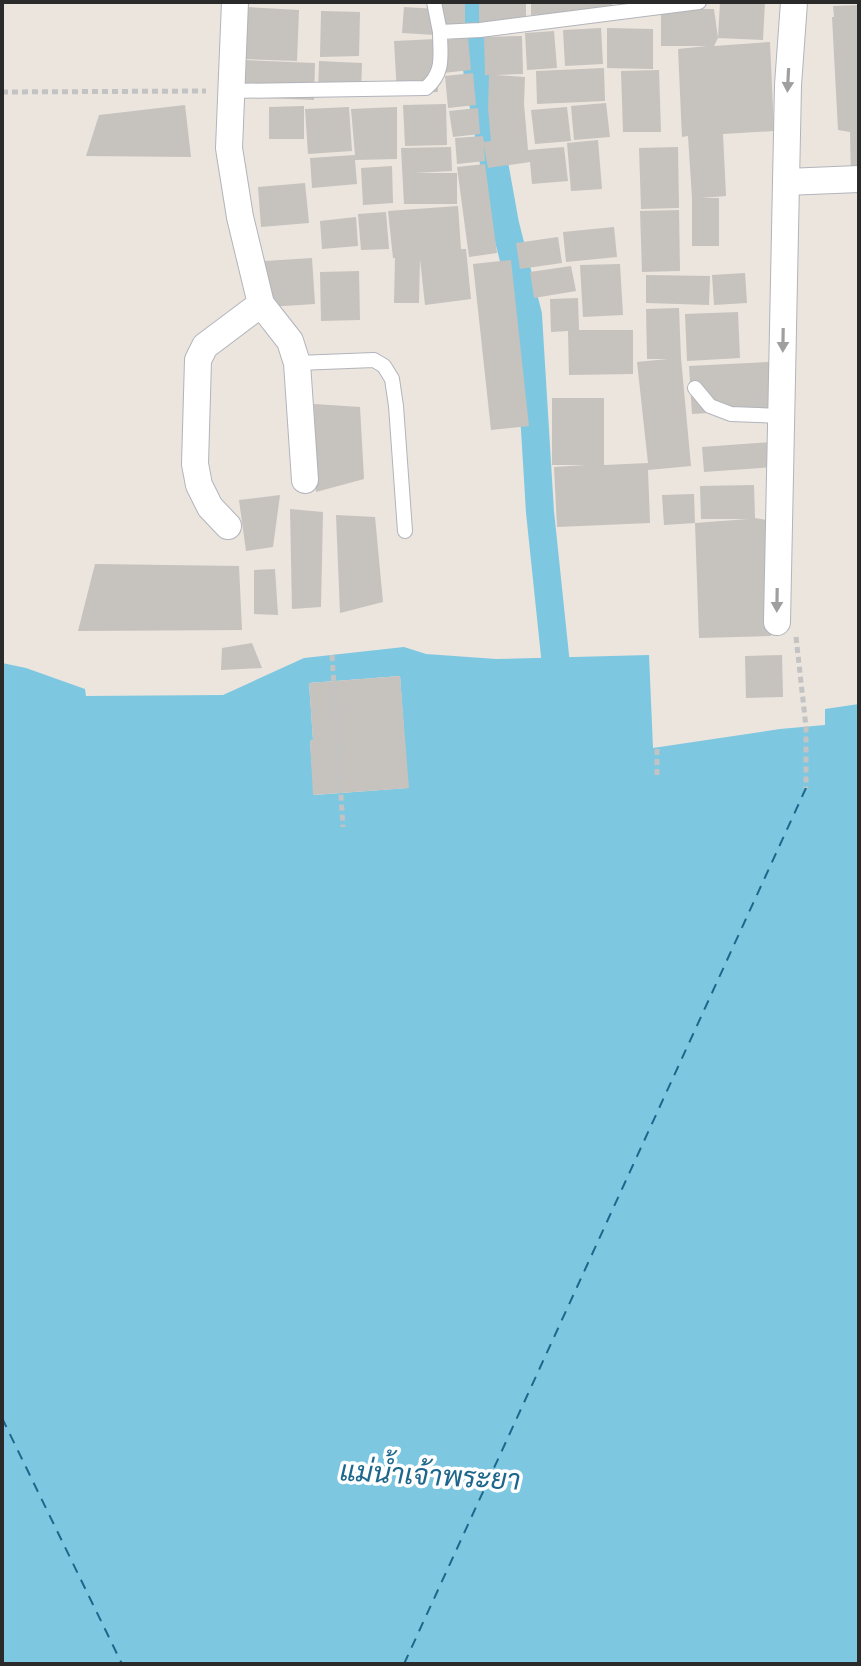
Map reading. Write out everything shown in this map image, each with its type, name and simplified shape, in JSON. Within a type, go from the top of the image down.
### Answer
[{"type":"street","points":[[235,2],[229,148],[240,217],[261,304],[290,341],[297,363],[305,480]]},
{"type":"street","points":[[777,622],[788,85],[794,2]]},
{"type":"street","points":[[786,182],[859,179]]},
{"type":"street","points":[[228,526],[210,507],[199,485],[195,464],[198,360],[205,346],[261,304]]},
{"type":"lane","points":[[231,91],[426,88],[440,70],[440,32],[434,2]]},
{"type":"lane","points":[[440,32],[699,2]]},
{"type":"lane","points":[[297,363],[374,360],[384,366],[392,379],[396,406],[405,531]]},
{"type":"lane","points":[[695,388],[710,406],[731,414],[781,416]]},
{"type":"path","points":[[2,92],[231,91]]},
{"type":"path","points":[[777,622],[795,629],[806,727],[806,788]]},
{"type":"path","points":[[332,655],[343,827]]},
{"type":"path","points":[[657,749],[657,777]]},
{"type":"water","name":"แม่น้ำเจ้าพระยา","points":[[404,647],[426,654],[496,659],[649,655],[653,748],[825,725],[825,709],[859,704],[859,1664],[2,1664],[2,663],[26,668],[85,689],[86,696],[223,695],[304,658]],"holes":[[[400,676],[408,788],[314,795],[309,683]]]},
{"type":"building","points":[[438,2],[465,3],[465,33],[438,33]]},
{"type":"building","points":[[479,2],[526,2],[526,25],[479,26]]},
{"type":"building","points":[[531,2],[612,2],[613,16],[577,13],[531,15]]},
{"type":"building","points":[[720,2],[765,2],[763,40],[718,38]]},
{"type":"building","points":[[859,5],[859,180],[851,180],[850,132],[838,130],[832,17],[833,6]]},
{"type":"building","points":[[246,7],[299,10],[297,61],[244,59]]},
{"type":"building","points":[[404,7],[437,9],[435,35],[402,33]]},
{"type":"building","points":[[661,9],[714,9],[718,38],[714,46],[770,42],[774,131],[723,134],[726,196],[701,198],[719,198],[719,246],[692,246],[688,136],[682,137],[678,49],[707,46],[661,46]]},
{"type":"building","points":[[321,11],[360,12],[359,56],[320,57]]},
{"type":"building","points":[[601,28],[603,64],[565,66],[563,30]]},
{"type":"building","points":[[607,28],[653,29],[653,69],[607,68]]},
{"type":"building","points":[[554,31],[557,68],[527,70],[525,33]]},
{"type":"building","points":[[522,36],[523,74],[496,75],[525,77],[528,150],[564,147],[568,181],[532,184],[530,162],[488,168],[484,146],[485,161],[457,164],[455,138],[483,136],[484,142],[491,141],[489,75],[485,75],[484,37]]},
{"type":"building","points":[[468,37],[471,70],[443,73],[440,41]]},
{"type":"building","points":[[436,39],[438,92],[397,94],[394,41]]},
{"type":"building","points":[[245,60],[315,63],[314,100],[244,97]]},
{"type":"building","points":[[319,61],[362,63],[361,94],[318,94]]},
{"type":"building","points":[[604,68],[605,101],[537,104],[536,71]]},
{"type":"building","points":[[659,70],[661,132],[623,132],[621,71]]},
{"type":"building","points":[[473,73],[476,105],[448,108],[445,76]]},
{"type":"building","points":[[606,103],[610,137],[574,140],[571,106]]},
{"type":"building","points":[[446,104],[447,145],[405,146],[403,105]]},
{"type":"building","points":[[185,105],[191,157],[86,156],[99,115]]},
{"type":"building","points":[[304,106],[304,139],[269,139],[269,107]]},
{"type":"building","points":[[349,107],[352,151],[308,154],[305,109]]},
{"type":"building","points":[[397,107],[397,159],[355,160],[357,184],[312,188],[310,158],[355,155],[351,109]]},
{"type":"building","points":[[567,107],[571,141],[535,144],[531,110]]},
{"type":"building","points":[[478,108],[480,134],[453,137],[449,111]]},
{"type":"building","points":[[598,140],[602,189],[571,191],[567,143]]},
{"type":"building","points":[[451,147],[452,171],[415,173],[457,173],[457,204],[404,204],[401,148]]},
{"type":"building","points":[[678,147],[679,208],[641,209],[639,148]]},
{"type":"building","points":[[485,164],[497,253],[469,257],[457,167]]},
{"type":"building","points":[[392,166],[393,203],[363,205],[361,168]]},
{"type":"building","points":[[305,183],[309,223],[261,227],[258,187]]},
{"type":"building","points":[[458,206],[461,249],[466,249],[471,299],[425,305],[420,259],[419,303],[394,303],[395,258],[388,211]]},
{"type":"building","points":[[679,210],[680,271],[642,272],[640,211]]},
{"type":"building","points":[[386,212],[389,249],[361,250],[358,214]]},
{"type":"building","points":[[356,217],[358,246],[322,249],[320,221]]},
{"type":"building","points":[[614,227],[617,257],[566,262],[563,232]]},
{"type":"building","points":[[558,237],[562,263],[520,269],[516,243]]},
{"type":"building","points":[[312,258],[315,304],[268,307],[265,261]]},
{"type":"building","points":[[511,260],[529,426],[491,430],[473,264]]},
{"type":"building","points":[[620,264],[623,315],[583,317],[580,265]]},
{"type":"building","points":[[571,266],[576,291],[534,298],[530,272]]},
{"type":"building","points":[[359,271],[360,320],[321,321],[320,272]]},
{"type":"building","points":[[745,273],[747,303],[714,305],[712,275]]},
{"type":"building","points":[[646,275],[710,276],[709,305],[646,303]]},
{"type":"building","points":[[578,298],[579,330],[633,330],[633,374],[569,375],[568,331],[551,332],[550,299]]},
{"type":"building","points":[[679,308],[691,466],[648,470],[650,523],[557,527],[554,467],[586,465],[552,465],[552,398],[604,398],[604,465],[648,463],[637,362],[668,359],[647,359],[646,309]]},
{"type":"building","points":[[738,312],[740,358],[687,361],[685,314]]},
{"type":"building","points":[[788,361],[790,408],[692,414],[689,366]]},
{"type":"building","points":[[314,404],[360,407],[364,479],[316,492]]},
{"type":"building","points":[[785,441],[787,466],[704,472],[702,447]]},
{"type":"building","points":[[754,485],[755,518],[767,520],[771,636],[699,638],[695,523],[748,519],[701,519],[700,486]]},
{"type":"building","points":[[694,494],[695,523],[664,525],[662,495]]},
{"type":"building","points":[[280,495],[273,547],[246,551],[239,500]]},
{"type":"building","points":[[290,509],[323,512],[321,607],[292,609]]},
{"type":"building","points":[[336,515],[375,517],[383,602],[340,613]]},
{"type":"building","points":[[95,564],[239,566],[242,630],[78,631]]},
{"type":"building","points":[[275,569],[278,615],[254,614],[254,570]]},
{"type":"building","points":[[252,643],[262,668],[221,670],[222,648]]},
{"type":"building","points":[[782,655],[783,697],[746,698],[745,656]]},
{"type":"building","points":[[400,676],[409,788],[313,795],[309,683]]},
{"type":"waterway","points":[[472,2],[477,69],[505,224],[528,315],[540,512],[559,694]]},
{"type":"ferry route","points":[[404,1664],[806,788]]},
{"type":"ferry route","points":[[2,1418],[122,1664]]}]
